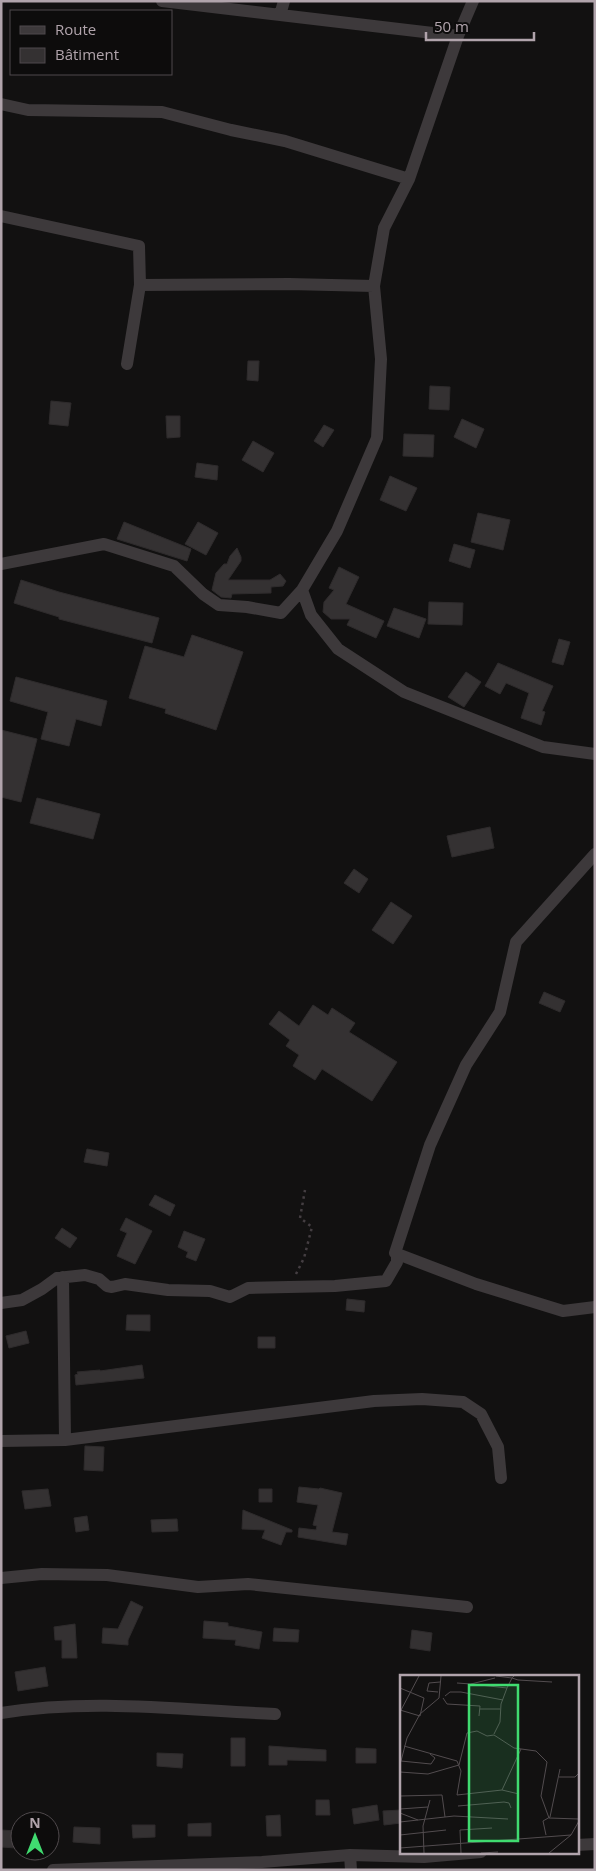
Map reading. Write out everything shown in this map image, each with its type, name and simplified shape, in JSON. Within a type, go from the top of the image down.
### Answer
[{"type":"street","points":[[162,1],[458,36]]},
{"type":"street","points":[[280,15],[284,1]]},
{"type":"street","points":[[1,564],[104,544],[174,566],[203,594],[219,605],[247,607],[281,613],[302,590],[337,531],[377,438],[381,358],[374,286],[384,228],[409,179],[458,36],[473,1]]},
{"type":"street","points":[[1,104],[28,110],[162,112],[230,130],[285,141],[409,179]]},
{"type":"street","points":[[1,216],[139,246],[140,285],[127,364]]},
{"type":"street","points":[[140,285],[289,284],[374,286]]},
{"type":"street","points":[[302,590],[311,615],[338,649],[404,692],[543,747],[595,754]]},
{"type":"street","points":[[1,1303],[22,1300],[42,1289],[51,1281],[63,1277],[92,1276],[112,1287],[125,1284],[162,1290],[210,1291],[227,1297],[248,1288],[335,1286],[386,1280],[397,1262],[397,1254],[395,1253],[430,1145],[466,1065],[500,1012],[516,942],[595,854]]},
{"type":"street","points":[[397,1254],[476,1284],[563,1311],[595,1307]]},
{"type":"street","points":[[63,1277],[64,1440]]},
{"type":"street","points":[[1,1441],[64,1440],[374,1401],[422,1399],[455,1401],[464,1402],[481,1414],[498,1447],[502,1478]]},
{"type":"street","points":[[1,1578],[42,1574],[107,1575],[198,1587],[248,1584],[467,1607]]},
{"type":"street","points":[[1,1712],[87,1705],[274,1714]]},
{"type":"street","points":[[578,1845],[595,1844]]},
{"type":"street","points":[[53,1870],[262,1862],[350,1855],[424,1857],[458,1854]]},
{"type":"street","points":[[350,1855],[350,1870]]},
{"type":"path","points":[[290,1286],[304,1258],[312,1227],[300,1218],[305,1190]]},
{"type":"building","points":[[248,361],[259,361],[258,381],[247,380]]},
{"type":"building","points":[[430,386],[450,387],[449,410],[429,409]]},
{"type":"building","points":[[51,401],[71,403],[68,426],[49,424]]},
{"type":"building","points":[[166,416],[180,416],[180,437],[167,438]]},
{"type":"building","points":[[462,419],[484,429],[476,448],[454,437]]},
{"type":"building","points":[[324,425],[334,430],[323,447],[314,441]]},
{"type":"building","points":[[404,434],[434,435],[433,457],[403,456]]},
{"type":"building","points":[[253,441],[274,453],[263,472],[242,460]]},
{"type":"building","points":[[197,463],[218,466],[217,480],[195,477]]},
{"type":"building","points":[[390,476],[417,488],[406,511],[380,500]]},
{"type":"building","points":[[478,513],[510,520],[503,550],[471,542]]},
{"type":"building","points":[[124,522],[191,549],[187,561],[117,539]]},
{"type":"building","points":[[198,522],[218,533],[206,555],[185,544]]},
{"type":"building","points":[[454,544],[475,550],[470,568],[449,561]]},
{"type":"building","points":[[237,548],[241,561],[228,580],[270,580],[280,574],[286,581],[283,586],[271,587],[271,593],[232,594],[231,598],[221,597],[212,590],[216,573],[224,564],[227,564],[230,556]]},
{"type":"building","points":[[339,567],[359,577],[346,604],[384,621],[376,638],[347,625],[350,619],[331,619],[323,612],[324,602],[334,590],[329,588]]},
{"type":"building","points":[[21,580],[159,618],[152,643],[59,619],[59,617],[14,603]]},
{"type":"building","points":[[429,602],[463,603],[462,625],[428,624]]},
{"type":"building","points":[[394,608],[426,619],[419,638],[387,626]]},
{"type":"building","points":[[192,635],[243,652],[216,730],[165,713],[166,709],[129,698],[145,646],[184,657]]},
{"type":"building","points":[[559,639],[570,642],[563,665],[552,662]]},
{"type":"building","points":[[498,663],[553,686],[542,711],[545,712],[541,725],[521,718],[529,693],[506,683],[500,694],[485,686]]},
{"type":"building","points":[[466,672],[481,682],[464,707],[448,697]]},
{"type":"building","points":[[16,677],[107,701],[101,726],[76,719],[69,746],[41,739],[48,712],[10,701]]},
{"type":"building","points":[[1,730],[37,739],[21,802],[1,797]]},
{"type":"building","points":[[37,798],[100,814],[93,839],[30,823]]},
{"type":"building","points":[[490,827],[494,848],[452,857],[447,836]]},
{"type":"building","points":[[354,869],[368,879],[359,893],[344,883]]},
{"type":"building","points":[[391,902],[412,916],[393,944],[372,930]]},
{"type":"building","points":[[544,992],[565,1001],[560,1012],[539,1003]]},
{"type":"building","points":[[313,1005],[328,1015],[332,1008],[355,1023],[349,1032],[397,1062],[372,1101],[322,1069],[315,1080],[293,1066],[299,1055],[286,1046],[290,1040],[269,1024],[279,1011],[299,1026]]},
{"type":"building","points":[[87,1149],[109,1153],[107,1166],[84,1162]]},
{"type":"building","points":[[155,1195],[175,1205],[170,1216],[149,1205]]},
{"type":"building","points":[[126,1218],[152,1231],[135,1264],[117,1256],[127,1233],[120,1230]]},
{"type":"building","points":[[62,1228],[77,1238],[70,1248],[55,1238]]},
{"type":"building","points":[[184,1231],[205,1239],[196,1261],[186,1257],[188,1252],[178,1247]]},
{"type":"building","points":[[347,1299],[365,1301],[364,1312],[346,1310]]},
{"type":"building","points":[[127,1315],[150,1315],[150,1331],[126,1330]]},
{"type":"building","points":[[26,1331],[29,1343],[9,1348],[6,1336]]},
{"type":"building","points":[[258,1337],[275,1337],[275,1348],[258,1348]]},
{"type":"building","points":[[142,1365],[144,1378],[76,1385],[75,1375],[78,1374],[77,1372]]},
{"type":"building","points":[[85,1446],[104,1447],[103,1471],[84,1470]]},
{"type":"building","points":[[299,1487],[320,1488],[342,1493],[332,1532],[348,1534],[346,1545],[298,1537],[299,1528],[316,1530],[317,1526],[313,1525],[318,1505],[297,1502]]},
{"type":"building","points":[[48,1489],[51,1506],[25,1509],[22,1491]]},
{"type":"building","points":[[259,1489],[272,1489],[272,1502],[259,1502]]},
{"type":"building","points":[[243,1510],[292,1530],[292,1532],[286,1532],[281,1545],[262,1538],[265,1530],[242,1529]]},
{"type":"building","points":[[87,1516],[89,1530],[76,1532],[74,1518]]},
{"type":"building","points":[[177,1519],[178,1531],[152,1532],[151,1520]]},
{"type":"building","points":[[131,1601],[143,1607],[128,1640],[128,1645],[102,1643],[103,1628],[118,1629]]},
{"type":"building","points":[[204,1621],[228,1623],[228,1626],[262,1632],[259,1649],[235,1645],[236,1640],[203,1638]]},
{"type":"building","points":[[75,1624],[77,1658],[62,1658],[62,1640],[55,1640],[54,1627]]},
{"type":"building","points":[[274,1628],[299,1630],[298,1642],[273,1641]]},
{"type":"building","points":[[412,1630],[432,1633],[430,1651],[410,1648]]},
{"type":"building","points":[[45,1667],[48,1686],[18,1691],[15,1672]]},
{"type":"building","points":[[231,1738],[245,1738],[245,1766],[231,1766]]},
{"type":"building","points":[[269,1746],[326,1750],[326,1761],[287,1760],[287,1765],[269,1765]]},
{"type":"building","points":[[356,1748],[376,1749],[376,1763],[356,1763]]},
{"type":"building","points":[[157,1753],[183,1754],[182,1768],[157,1766]]},
{"type":"building","points":[[316,1800],[329,1800],[330,1815],[316,1815]]},
{"type":"building","points":[[377,1805],[379,1820],[354,1824],[352,1809]]},
{"type":"building","points":[[400,1810],[400,1823],[384,1825],[383,1811]]},
{"type":"building","points":[[280,1815],[281,1836],[267,1836],[266,1816]]},
{"type":"building","points":[[211,1823],[211,1836],[188,1836],[188,1824]]},
{"type":"building","points":[[132,1825],[155,1825],[155,1837],[133,1838]]},
{"type":"building","points":[[74,1827],[100,1828],[100,1844],[73,1842]]},
{"type":"building","points":[[1,1830],[10,1831],[10,1848],[1,1847]]}]
